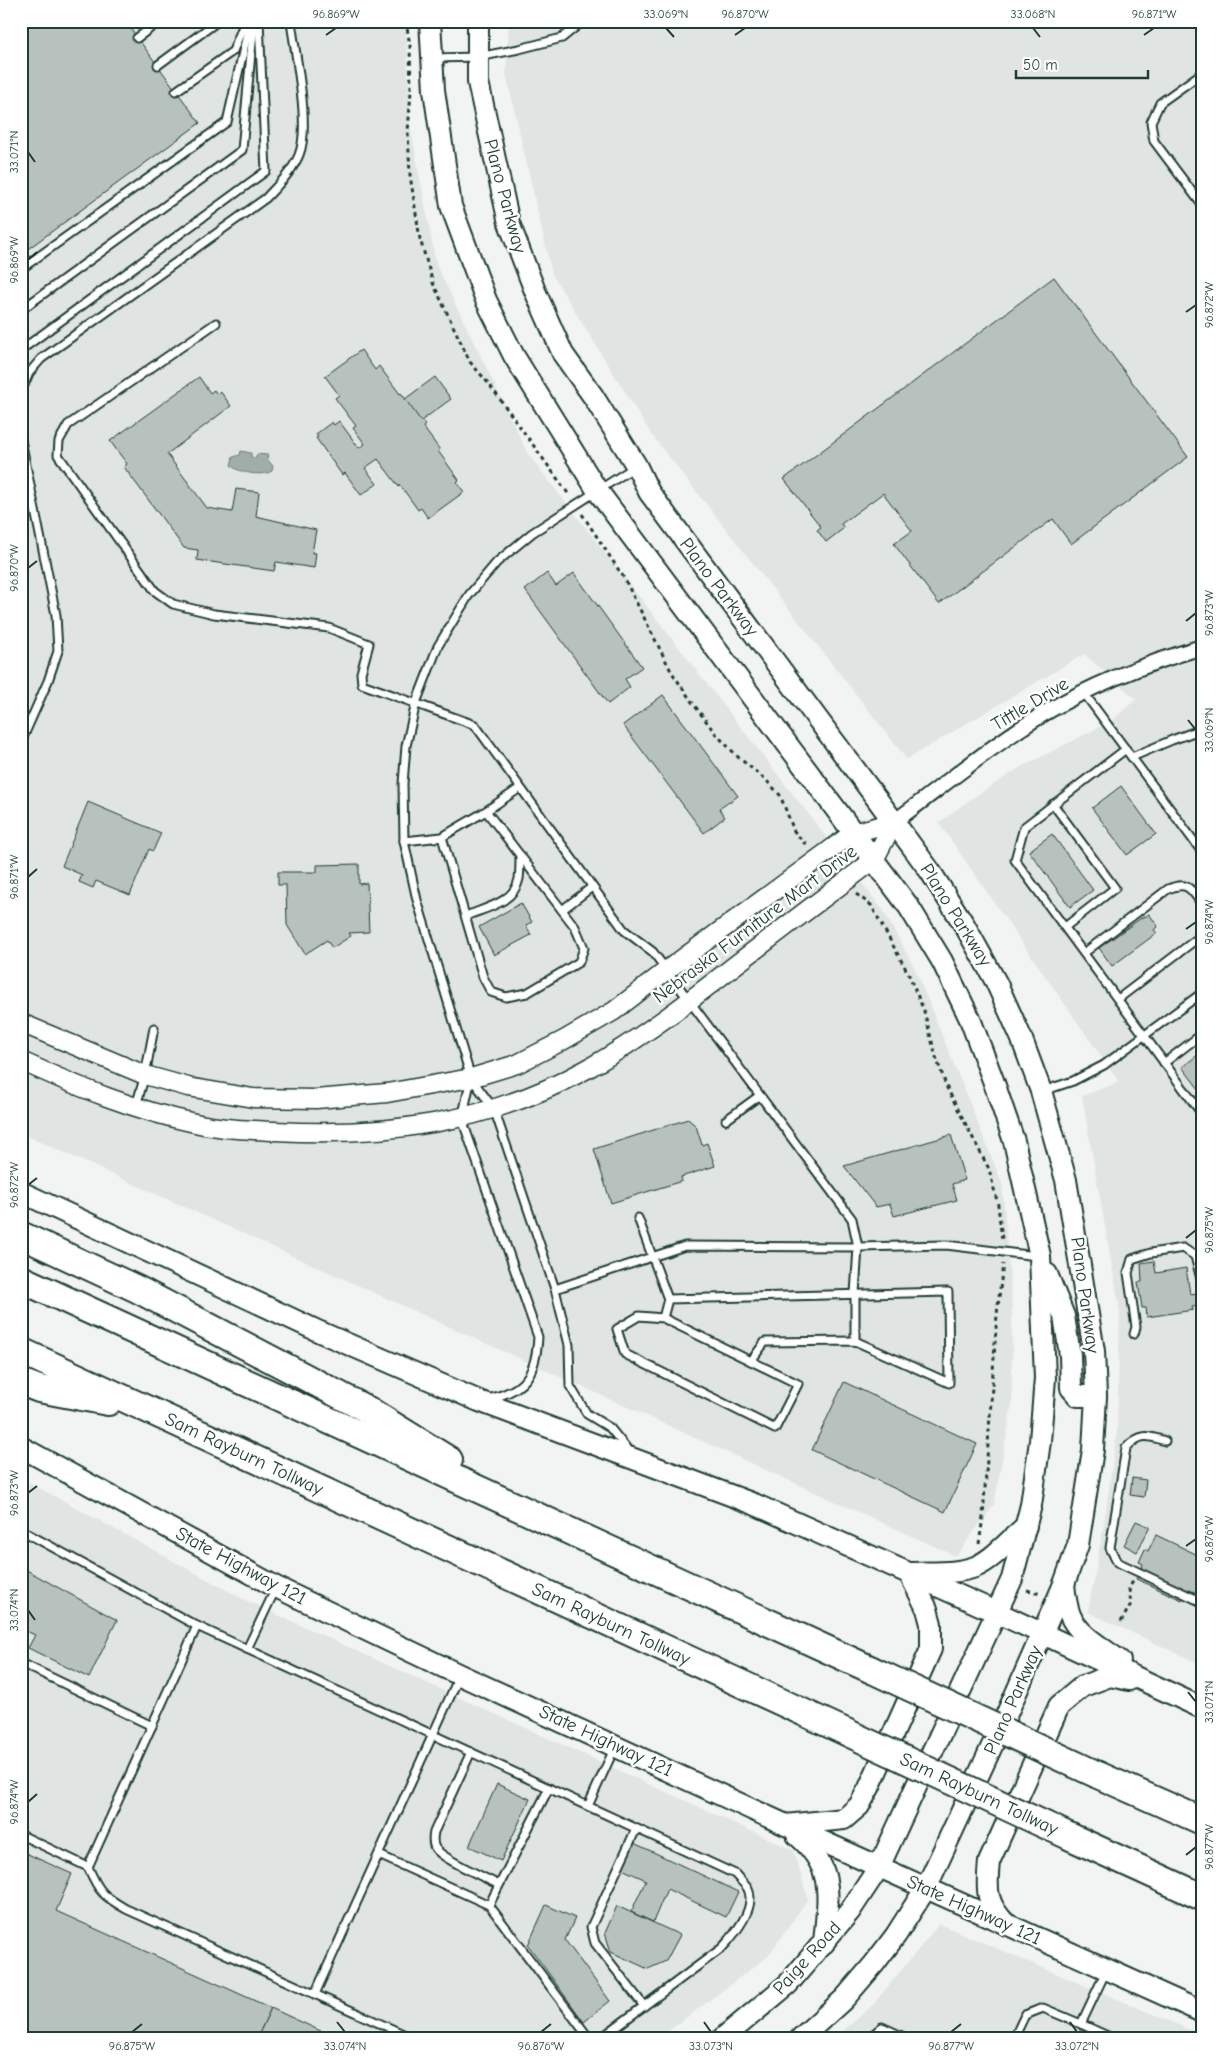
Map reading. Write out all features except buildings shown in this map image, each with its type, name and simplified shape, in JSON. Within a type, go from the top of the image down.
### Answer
[{"type":"highway","points":[[21,1235],[137,1288],[368,1410],[545,1520]]},
{"type":"highway","points":[[21,1279],[1202,1822]]},
{"type":"highway","name":"Sam Rayburn Tollway","points":[[21,1351],[1202,1897]]},
{"type":"highway","points":[[21,1382],[39,1389],[146,1409]]},
{"type":"main road","name":"Plano Parkway","points":[[430,21],[434,90],[451,206],[459,232],[486,300],[514,356],[597,490],[909,907],[942,961],[970,1019],[1014,1141],[1040,1256],[1045,1378],[1040,1441],[1031,1505],[1012,1579],[998,1613],[879,1867]]},
{"type":"main road","name":"Plano Parkway","points":[[478,21],[478,82],[509,223],[562,354],[592,396],[636,465],[649,492],[930,871],[965,926],[996,982],[1021,1037],[1042,1091],[1064,1171],[1075,1227],[1094,1351],[1096,1396],[1093,1450],[1078,1545],[1064,1584],[1042,1634],[926,1888]]},
{"type":"main road","points":[[21,1192],[320,1332],[479,1401],[754,1504],[998,1613],[1202,1708]]},
{"type":"main road","points":[[1040,1256],[1064,1316],[1070,1355],[1071,1388],[1078,1396],[1096,1396]]},
{"type":"main road","name":"State Highway 121","points":[[21,1447],[276,1587],[786,1825],[1202,2012]]},
{"type":"main road","points":[[909,1573],[952,1572],[975,1567],[992,1556],[1026,1526]]},
{"type":"main road","points":[[786,1825],[844,1819],[859,1806],[869,1788],[931,1649],[931,1624],[927,1609],[909,1573]]},
{"type":"main road","points":[[1064,1584],[1070,1618],[1082,1633],[1153,1686]]},
{"type":"main road","points":[[1010,1927],[994,1912],[986,1886],[989,1862],[1059,1706],[1083,1686],[1110,1676],[1153,1686]]},
{"type":"main road","points":[[786,1825],[810,1846],[820,1860],[828,1888],[824,1943]]},
{"type":"main road","name":"Paige Road","points":[[723,2038],[788,1984],[850,1911],[879,1867]]},
{"type":"main road","points":[[801,2038],[844,1999],[874,1964],[896,1935],[926,1888]]},
{"type":"street","name":"Tittle Drive","points":[[894,822],[1000,743],[1046,713],[1084,693],[1155,661],[1202,647]]},
{"type":"street","name":"Nebraska Furniture Mart Drive","points":[[21,1023],[145,1075],[188,1087],[253,1098],[316,1099],[387,1093],[471,1078],[517,1064],[614,1011],[853,833],[894,822]]},
{"type":"street","name":"Nebraska Furniture Mart Drive","points":[[21,1062],[73,1085],[136,1108],[197,1124],[259,1131],[320,1134],[393,1130],[462,1118],[494,1109],[537,1093],[586,1069],[638,1038],[874,860],[894,822]]},
{"type":"lane","points":[[137,38],[160,21]]},
{"type":"lane","points":[[158,65],[218,21]]},
{"type":"lane","points":[[176,91],[233,51],[245,21]]},
{"type":"lane","points":[[21,269],[227,122],[250,21]]},
{"type":"lane","points":[[21,310],[242,150],[254,21]]},
{"type":"lane","points":[[21,350],[266,171],[258,21]]},
{"type":"lane","points":[[21,392],[29,373],[41,358],[266,198],[283,181],[299,155],[304,127],[291,21]]},
{"type":"lane","points":[[431,58],[478,57],[562,38],[583,21]]},
{"type":"lane","points":[[1202,73],[1160,103],[1151,122],[1154,142],[1202,206]]},
{"type":"lane","points":[[216,323],[68,425],[59,441],[58,455],[155,591],[172,604],[214,614],[329,628],[345,634],[369,644],[361,673],[362,684],[475,725],[624,930],[654,952],[852,1218],[858,1247],[854,1294],[854,1341]]},
{"type":"lane","points":[[21,440],[56,615],[58,651],[48,681],[21,742]]},
{"type":"lane","points":[[635,1459],[610,1428],[587,1414],[570,1386],[568,1346],[555,1289],[494,1109],[471,1078],[417,900],[404,841],[403,784],[406,746],[416,703],[438,646],[469,595],[497,562],[532,533],[636,465]]},
{"type":"lane","points":[[1084,693],[1202,852]]},
{"type":"lane","points":[[1132,757],[1202,729]]},
{"type":"lane","points":[[1126,749],[1024,827],[1015,860],[1202,1114]]},
{"type":"lane","points":[[404,841],[442,837],[520,788]]},
{"type":"lane","points":[[1053,804],[1115,888],[1065,927]]},
{"type":"lane","points":[[442,837],[483,977],[491,992],[506,997],[526,993],[579,962],[584,948],[575,927],[486,810]]},
{"type":"lane","points":[[466,916],[504,901],[514,893],[519,880],[520,855]]},
{"type":"lane","points":[[1084,952],[1168,889],[1180,885],[1186,886],[1202,904]]},
{"type":"lane","points":[[562,910],[592,886]]},
{"type":"lane","points":[[1118,999],[1202,935]]},
{"type":"lane","points":[[1042,1091],[1073,1081],[1104,1065],[1202,993]]},
{"type":"lane","points":[[136,1108],[145,1075],[154,1028]]},
{"type":"lane","points":[[1164,1062],[1202,1034]]},
{"type":"lane","points":[[471,1078],[462,1118],[538,1337],[537,1358],[524,1383],[507,1395],[479,1401]]},
{"type":"lane","points":[[726,1120],[760,1096]]},
{"type":"lane","points":[[638,1218],[668,1299],[664,1318]]},
{"type":"lane","points":[[555,1289],[685,1246],[858,1247],[946,1245],[1040,1256]]},
{"type":"lane","points":[[1134,1334],[1136,1327],[1128,1273],[1132,1259],[1151,1253],[1183,1248],[1195,1256],[1202,1283]]},
{"type":"lane","points":[[668,1299],[948,1292],[948,1383],[854,1341],[765,1342],[751,1361]]},
{"type":"lane","points":[[639,1316],[664,1318],[798,1384],[775,1428],[625,1354],[617,1329],[639,1316]]},
{"type":"lane","points":[[1165,1441],[1148,1435],[1134,1440],[1126,1448],[1110,1548],[1117,1562],[1202,1602]]},
{"type":"lane","points":[[21,1530],[197,1626],[735,1874],[748,1890],[749,1908],[736,1933],[722,1948],[601,2038]]},
{"type":"lane","points":[[247,1649],[276,1587]]},
{"type":"lane","points":[[88,1867],[197,1626]]},
{"type":"lane","points":[[21,1664],[152,1726]]},
{"type":"lane","points":[[315,1994],[460,1674]]},
{"type":"lane","points":[[588,1806],[615,1745]]},
{"type":"lane","points":[[471,1752],[434,1832],[433,1840],[435,1848],[444,1856],[499,1885]]},
{"type":"lane","points":[[489,1906],[549,1788]]},
{"type":"lane","points":[[636,1829],[592,1927],[596,1943],[644,2006]]},
{"type":"lane","points":[[21,1835],[88,1867],[96,1887],[108,1899],[402,2036],[412,2038]]},
{"type":"lane","points":[[379,1855],[489,1906],[584,2036]]},
{"type":"lane","points":[[1081,2024],[1107,1970]]},
{"type":"lane","points":[[1014,2038],[1025,2015],[1043,2008],[1112,2038]]},
{"type":"lane","points":[[869,2038],[882,2027],[906,2038]]},
{"type":"path","points":[[406,21],[410,46],[411,91],[408,132],[410,175],[420,239],[433,282],[470,362],[489,384],[576,504],[624,578],[671,671],[692,702],[715,733],[738,757],[768,781],[780,795],[794,831],[804,843],[813,843],[823,854]]},
{"type":"path","points":[[845,881],[854,892],[871,905],[908,973],[931,1033],[936,1057],[947,1088],[989,1169],[998,1205],[1003,1268],[996,1314],[983,1517],[979,1545]]},
{"type":"path","points":[[1121,1622],[1131,1604],[1129,1589],[1138,1572]]},
{"type":"path","points":[[1026,1590],[1046,1596]]},
{"type":"shaded area","points":[[21,21],[406,21],[410,125],[436,264],[528,454],[883,910],[916,971],[1002,1183],[1012,1304],[1012,1404],[994,1505],[956,1556],[21,1133]]},
{"type":"shaded area","points":[[509,21],[1202,21],[1202,1665],[1088,1612],[1104,1524],[1117,1432],[1120,1311],[1082,1096],[1119,1082],[939,823],[968,801],[1018,769],[1113,720],[1136,699],[1084,654],[907,759],[651,434],[552,274],[506,73]]},
{"type":"shaded area","points":[[241,451],[251,453],[251,457],[256,458],[257,454],[268,455],[267,459],[273,466],[272,471],[257,474],[234,468],[231,465],[233,457],[240,455]]},
{"type":"shaded area","points":[[21,1478],[245,1600],[793,1850],[808,1899],[767,1957],[659,2038],[21,2038]]},
{"type":"shaded area","points":[[939,1924],[1202,2035],[1202,2038],[835,2038],[872,2006]]}]
